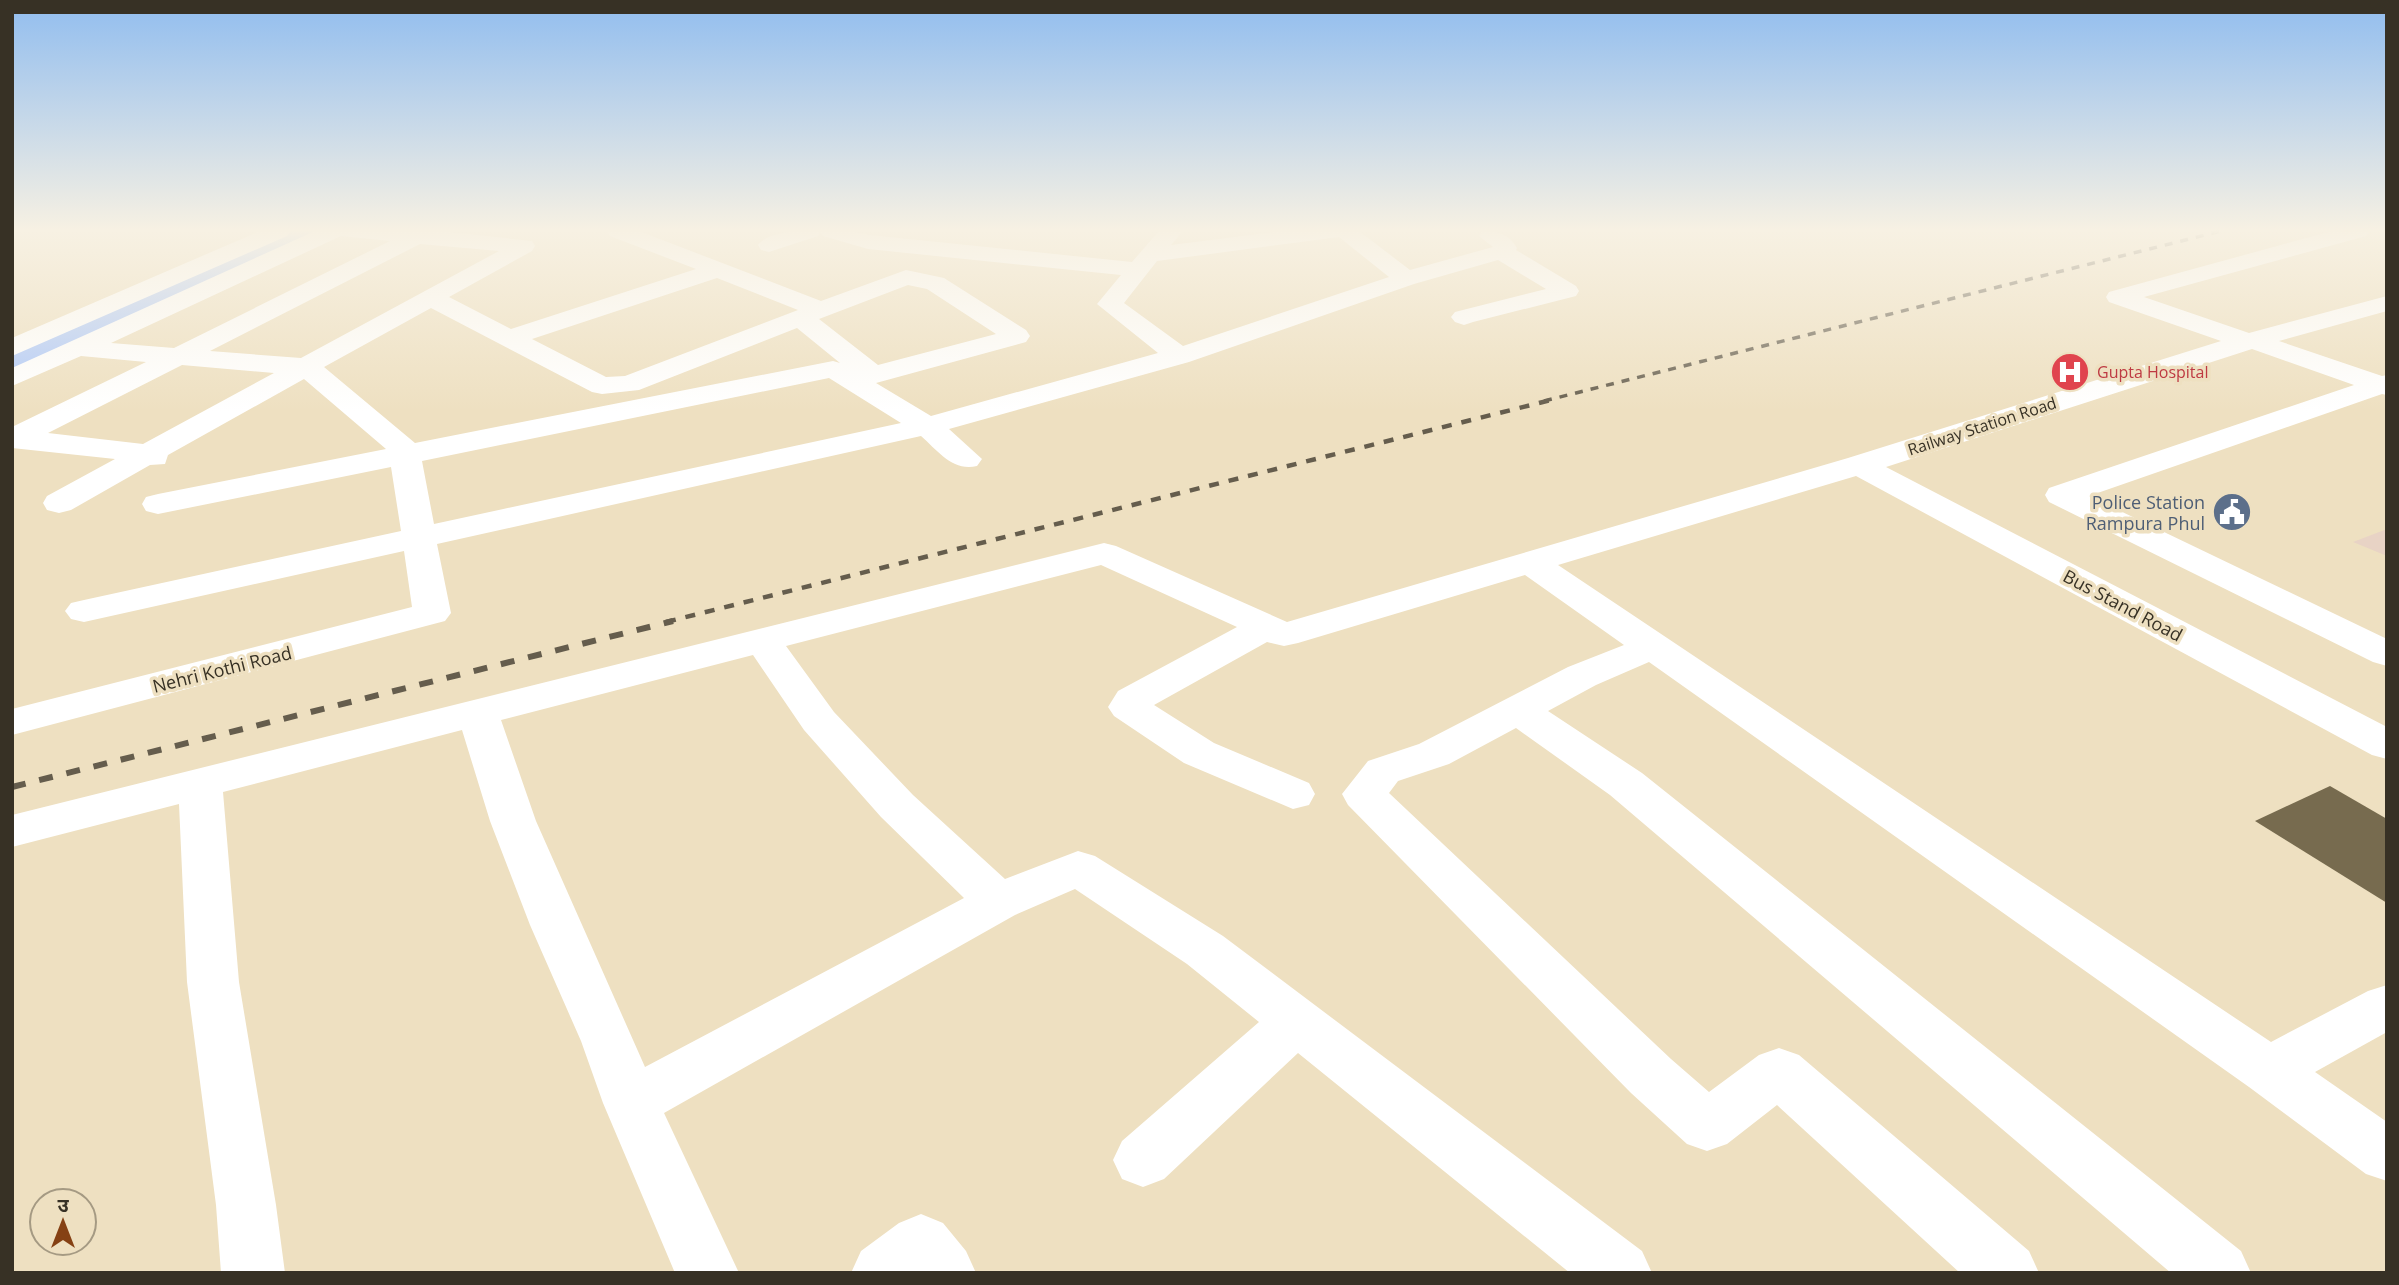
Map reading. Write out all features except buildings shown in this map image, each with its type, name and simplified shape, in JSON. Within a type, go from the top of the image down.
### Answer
[{"type":"main road","points":[[12,348],[142,291]]},
{"type":"main road","points":[[12,378],[203,291]]},
{"type":"main road","points":[[13,439],[309,291]]},
{"type":"main road","points":[[59,503],[444,291]]},
{"type":"main road","points":[[509,338],[654,291]]},
{"type":"main road","points":[[762,291],[811,314],[873,375],[1017,336],[947,291]]},
{"type":"main road","points":[[431,298],[602,386],[629,384],[870,291]]},
{"type":"main road","points":[[1121,291],[1110,304],[1179,356]]},
{"type":"main road","points":[[84,611],[927,426],[1179,356],[1371,291]]},
{"type":"main road","points":[[1464,317],[1566,291]]},
{"type":"main road","points":[[2143,291],[2118,298],[2385,385]]},
{"type":"main road","points":[[2247,338],[2387,294]]},
{"type":"main road","name":"Railway Station Road","points":[[12,831],[1104,553],[1284,635],[1859,465],[2247,338],[2387,303]]},
{"type":"main road","points":[[78,348],[307,367],[404,449],[418,537]]},
{"type":"main road","points":[[158,504],[833,369],[927,426],[966,458]]},
{"type":"main road","points":[[2385,385],[2061,495],[2387,654]]},
{"type":"main road","points":[[13,439],[150,454],[198,496]]},
{"type":"main road","name":"Bus Stand Road","points":[[1859,465],[2387,745]]},
{"type":"main road","name":"Nehri Kothi Road","points":[[12,722],[432,613],[418,537]]},
{"type":"main road","points":[[1530,562],[2269,1070],[2387,1155]]},
{"type":"main road","points":[[1266,627],[1132,700],[1129,707],[1199,752],[1293,794]]},
{"type":"main road","points":[[762,640],[819,720],[897,806],[998,902]]},
{"type":"main road","points":[[1652,648],[1582,676],[1434,754],[1383,771],[1364,794],[1651,1076],[1707,1126],[1780,1072],[2007,1273]]},
{"type":"main road","points":[[1520,710],[1626,784],[2219,1273]]},
{"type":"main road","points":[[477,712],[513,821],[555,925],[608,1041],[631,1103],[707,1273]]},
{"type":"main road","points":[[200,783],[213,982],[246,1205],[253,1273]]},
{"type":"main road","points":[[631,1103],[998,902],[1079,868],[1205,950],[1620,1273]]},
{"type":"main road","points":[[2269,1070],[2387,1006]]},
{"type":"main road","points":[[1143,1160],[1296,1022]]},
{"type":"main road","points":[[883,1273],[921,1244],[944,1273]]},
{"type":"shaded area","points":[[2387,529],[2387,556],[2353,542]]},
{"type":"waterway","points":[[12,364],[175,291]]},
{"type":"railway","points":[[1544,401],[1982,291]]},
{"type":"railway","points":[[666,622],[1551,400]]},
{"type":"railway","points":[[12,787],[673,621]]},
{"type":"place","name":"Gupta Hospital","points":[[2070,372]]},
{"type":"place","name":"Police Station Rampura Phul","points":[[2232,512]]}]
